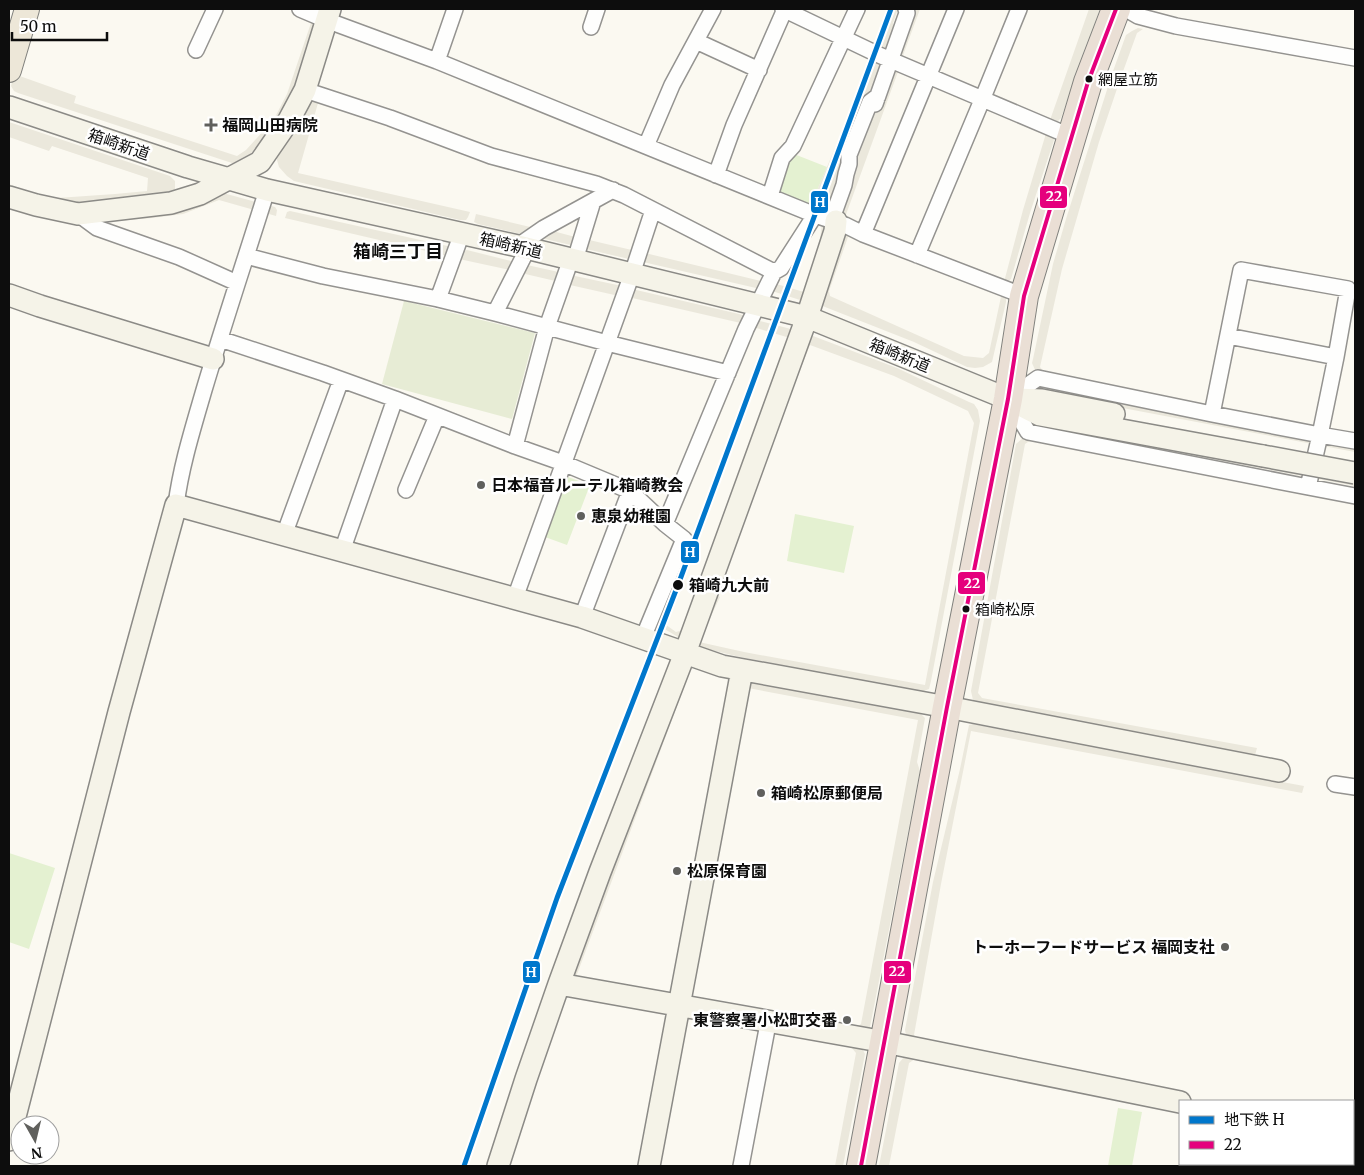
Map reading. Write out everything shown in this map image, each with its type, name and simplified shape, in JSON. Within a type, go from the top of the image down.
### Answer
[{"type":"highway","points":[[861,1166],[947,707],[1008,399],[1024,296],[1088,82],[1116,9]]},
{"type":"main road","points":[[9,70],[27,9]]},
{"type":"street","points":[[196,50],[215,9]]},
{"type":"street","points":[[300,9],[328,15],[716,175],[1024,296]]},
{"type":"street","points":[[437,61],[455,9]]},
{"type":"street","points":[[591,27],[597,9]]},
{"type":"street","points":[[646,146],[672,85],[713,9]]},
{"type":"street","points":[[716,175],[734,125],[784,9],[928,77],[1072,138]]},
{"type":"street","points":[[770,196],[782,158],[793,146],[857,9]]},
{"type":"street","points":[[498,1166],[559,984],[600,872],[685,653],[807,317],[835,231],[836,221],[834,213],[844,185],[849,155],[862,120],[871,114],[878,96],[899,34],[897,26],[905,9]]},
{"type":"street","points":[[863,234],[956,9]]},
{"type":"street","points":[[917,254],[1019,9]]},
{"type":"street","points":[[1126,9],[1138,16],[1176,26],[1355,58]]},
{"type":"street","points":[[9,197],[78,214],[171,203],[200,194],[260,162],[289,120],[305,90],[328,15]]},
{"type":"street","points":[[696,41],[759,70]]},
{"type":"street","points":[[305,90],[390,118],[491,156],[613,190],[774,272]]},
{"type":"street","name":"箱崎新道","points":[[9,107],[226,179],[267,190],[523,247],[807,317],[1008,399],[1040,415],[1265,449]]},
{"type":"street","points":[[9,1140],[119,712],[176,505],[181,473],[237,282],[267,190]]},
{"type":"street","points":[[495,312],[523,247],[544,228],[613,190]]},
{"type":"street","points":[[515,446],[547,327],[593,201]]},
{"type":"street","points":[[515,598],[632,274],[653,210]]},
{"type":"street","points":[[78,214],[97,228],[179,257],[237,282]]},
{"type":"street","points":[[665,524],[758,304],[774,272],[781,268],[815,214]]},
{"type":"street","points":[[438,299],[462,234]]},
{"type":"street","points":[[246,256],[323,276],[495,312],[607,343],[728,373]]},
{"type":"street","points":[[1212,414],[1241,270],[1348,289],[1336,357],[1308,487]]},
{"type":"street","points":[[9,295],[94,323],[217,349],[341,380],[563,463],[630,492],[684,539],[643,638]]},
{"type":"street","points":[[1228,336],[1336,357]]},
{"type":"street","points":[[1355,441],[1038,378],[1008,399],[1028,432],[1355,496]]},
{"type":"street","points":[[284,535],[341,380]]},
{"type":"street","points":[[342,551],[395,399]]},
{"type":"street","points":[[406,490],[437,416]]},
{"type":"street","points":[[1265,449],[1355,459]]},
{"type":"street","points":[[1265,449],[1355,473]]},
{"type":"street","points":[[582,617],[630,492]]},
{"type":"street","points":[[176,505],[582,617],[722,666],[1279,771]]},
{"type":"street","points":[[653,1165],[678,1005],[742,670]]},
{"type":"street","points":[[1335,784],[1355,788]]},
{"type":"street","points":[[559,984],[885,1042],[1179,1102]]},
{"type":"street","points":[[741,1166],[767,1021]]},
{"type":"green space","points":[[794,154],[827,167],[811,205],[775,191],[781,176]]},
{"type":"green space","points":[[404,301],[535,333],[512,419],[382,384]]},
{"type":"green space","points":[[568,477],[590,485],[567,545],[545,537]]},
{"type":"green space","points":[[795,514],[854,526],[844,573],[787,561]]},
{"type":"green space","points":[[9,853],[55,868],[29,949],[9,942]]},
{"type":"green space","points":[[1118,1108],[1142,1112],[1132,1166],[1108,1166]]},
{"type":"shaded area","points":[[892,9],[898,9],[893,23],[896,32],[890,52],[876,51]]},
{"type":"shaded area","points":[[910,9],[920,9],[901,61],[896,52]]},
{"type":"shaded area","points":[[1089,9],[1100,9],[1061,118],[1057,122],[1049,123]]},
{"type":"shaded area","points":[[312,20],[316,24],[296,93],[263,142],[246,158],[238,162],[232,163],[18,93],[11,86],[14,74],[76,96],[74,103],[237,156],[246,150],[274,119],[287,94]]},
{"type":"shaded area","points":[[1138,28],[1143,29],[1137,33],[1099,142],[1062,269],[1040,367],[1044,372],[1036,372],[1032,363],[1053,264],[1066,219],[1126,35]]},
{"type":"shaded area","points":[[874,56],[884,63],[875,95],[867,99],[838,171],[840,184],[827,213],[810,207]]},
{"type":"shaded area","points":[[891,69],[899,69],[844,220],[839,214],[852,154],[865,122],[873,116]]},
{"type":"shaded area","points":[[320,96],[298,173],[470,212],[466,220],[294,181],[287,176],[279,167],[276,150],[291,138],[301,125],[306,114],[309,98]]},
{"type":"shaded area","points":[[9,122],[170,176],[175,181],[175,189],[170,194],[89,202],[66,202],[9,191],[9,184],[39,196],[57,198],[115,194],[147,191],[148,178],[52,146],[49,151],[9,137]]},
{"type":"shaded area","points":[[1047,130],[1054,140],[1011,279],[1004,282],[1023,210]]},
{"type":"shaded area","points":[[223,193],[275,207],[277,210],[276,216],[219,200],[183,214],[106,222],[106,219]]},
{"type":"shaded area","points":[[290,211],[452,247],[452,257],[285,218],[287,212]]},
{"type":"shaded area","points":[[476,214],[543,230],[529,236],[478,224],[474,222]]},
{"type":"shaded area","points":[[822,223],[827,225],[804,299],[800,300],[772,291],[773,283],[804,292],[819,247]]},
{"type":"shaded area","points":[[549,230],[579,238],[575,246],[545,239],[543,237]]},
{"type":"shaded area","points":[[841,232],[852,234],[848,237],[829,291],[830,296],[964,356],[983,358],[989,353],[1002,292],[1006,297],[1006,302],[992,362],[983,367],[967,367],[914,342],[820,305]]},
{"type":"shaded area","points":[[585,239],[636,251],[633,258],[629,259],[586,249]]},
{"type":"shaded area","points":[[467,250],[515,262],[515,271],[459,259],[462,252]]},
{"type":"shaded area","points":[[645,253],[765,282],[761,288],[756,288],[643,262]]},
{"type":"shaded area","points":[[527,265],[563,273],[564,283],[521,273]]},
{"type":"shaded area","points":[[575,276],[622,286],[619,296],[570,285],[572,277]]},
{"type":"shaded area","points":[[632,289],[739,314],[745,316],[745,324],[628,297]]},
{"type":"shaded area","points":[[756,320],[791,329],[794,333],[794,340],[687,633],[682,637],[678,637],[658,625],[655,616],[692,537],[695,538],[660,617],[662,622],[676,632],[683,630],[790,338],[753,327]]},
{"type":"shaded area","points":[[813,336],[897,368],[974,404],[978,410],[980,421],[931,681],[929,689],[921,692],[740,657],[696,645],[809,337]],"holes":[[[810,345],[894,376],[968,411],[974,423],[925,685],[699,642],[720,597],[716,595]]]},
{"type":"shaded area","points":[[1073,393],[1355,445],[1355,452],[1075,399]]},
{"type":"shaded area","points":[[1037,422],[1355,482],[1355,486],[1037,426]]},
{"type":"shaded area","points":[[1024,437],[1069,447],[1031,440],[1025,444],[978,693],[982,698],[1257,748],[1255,755],[977,703],[973,700],[971,691],[1016,444]]},
{"type":"shaded area","points":[[693,662],[733,678],[735,682],[676,996],[671,997],[572,979],[570,976],[688,665]],"holes":[[[692,666],[731,681],[672,994],[576,977]]]},
{"type":"shaded area","points":[[751,681],[920,713],[925,718],[917,762],[920,771],[870,1027],[867,1031],[854,1029],[861,1024],[918,720],[748,688],[690,998],[838,1026],[688,1000],[748,683]]},
{"type":"shaded area","points":[[973,724],[1304,786],[1302,793],[971,731],[914,1035],[918,1041],[908,1037],[905,1030],[933,882],[969,725]]},
{"type":"shaded area","points":[[860,1044],[865,1054],[843,1166],[835,1166],[856,1053],[851,1047]]},
{"type":"shaded area","points":[[904,1057],[915,1059],[909,1063],[889,1166],[879,1166],[899,1063]]},
{"type":"metro line","name":"H","points":[[464,1166],[557,898],[678,585],[891,9]]},
{"type":"transit line","name":"22","points":[[861,1166],[947,707],[1008,399],[1024,296],[1088,82],[1116,9]]},
{"type":"place","name":"網屋立筋","points":[[1089,79]]},
{"type":"place","name":"福岡山田病院","points":[[211,125]]},
{"type":"place","name":"日本福音ルーテル箱崎教会","points":[[481,485]]},
{"type":"place","name":"恵泉幼稚園","points":[[581,516]]},
{"type":"place","name":"箱崎九大前","points":[[678,585]]},
{"type":"place","name":"箱崎松原","points":[[966,609]]},
{"type":"place","name":"箱崎松原郵便局","points":[[761,793]]},
{"type":"place","name":"松原保育園","points":[[677,871]]},
{"type":"place","name":"トーホーフードサービス 福岡支社","points":[[1225,947]]},
{"type":"place","name":"東警察署小松町交番","points":[[847,1020]]},
{"type":"district","name":"箱崎三丁目","points":[[398,252]]}]
